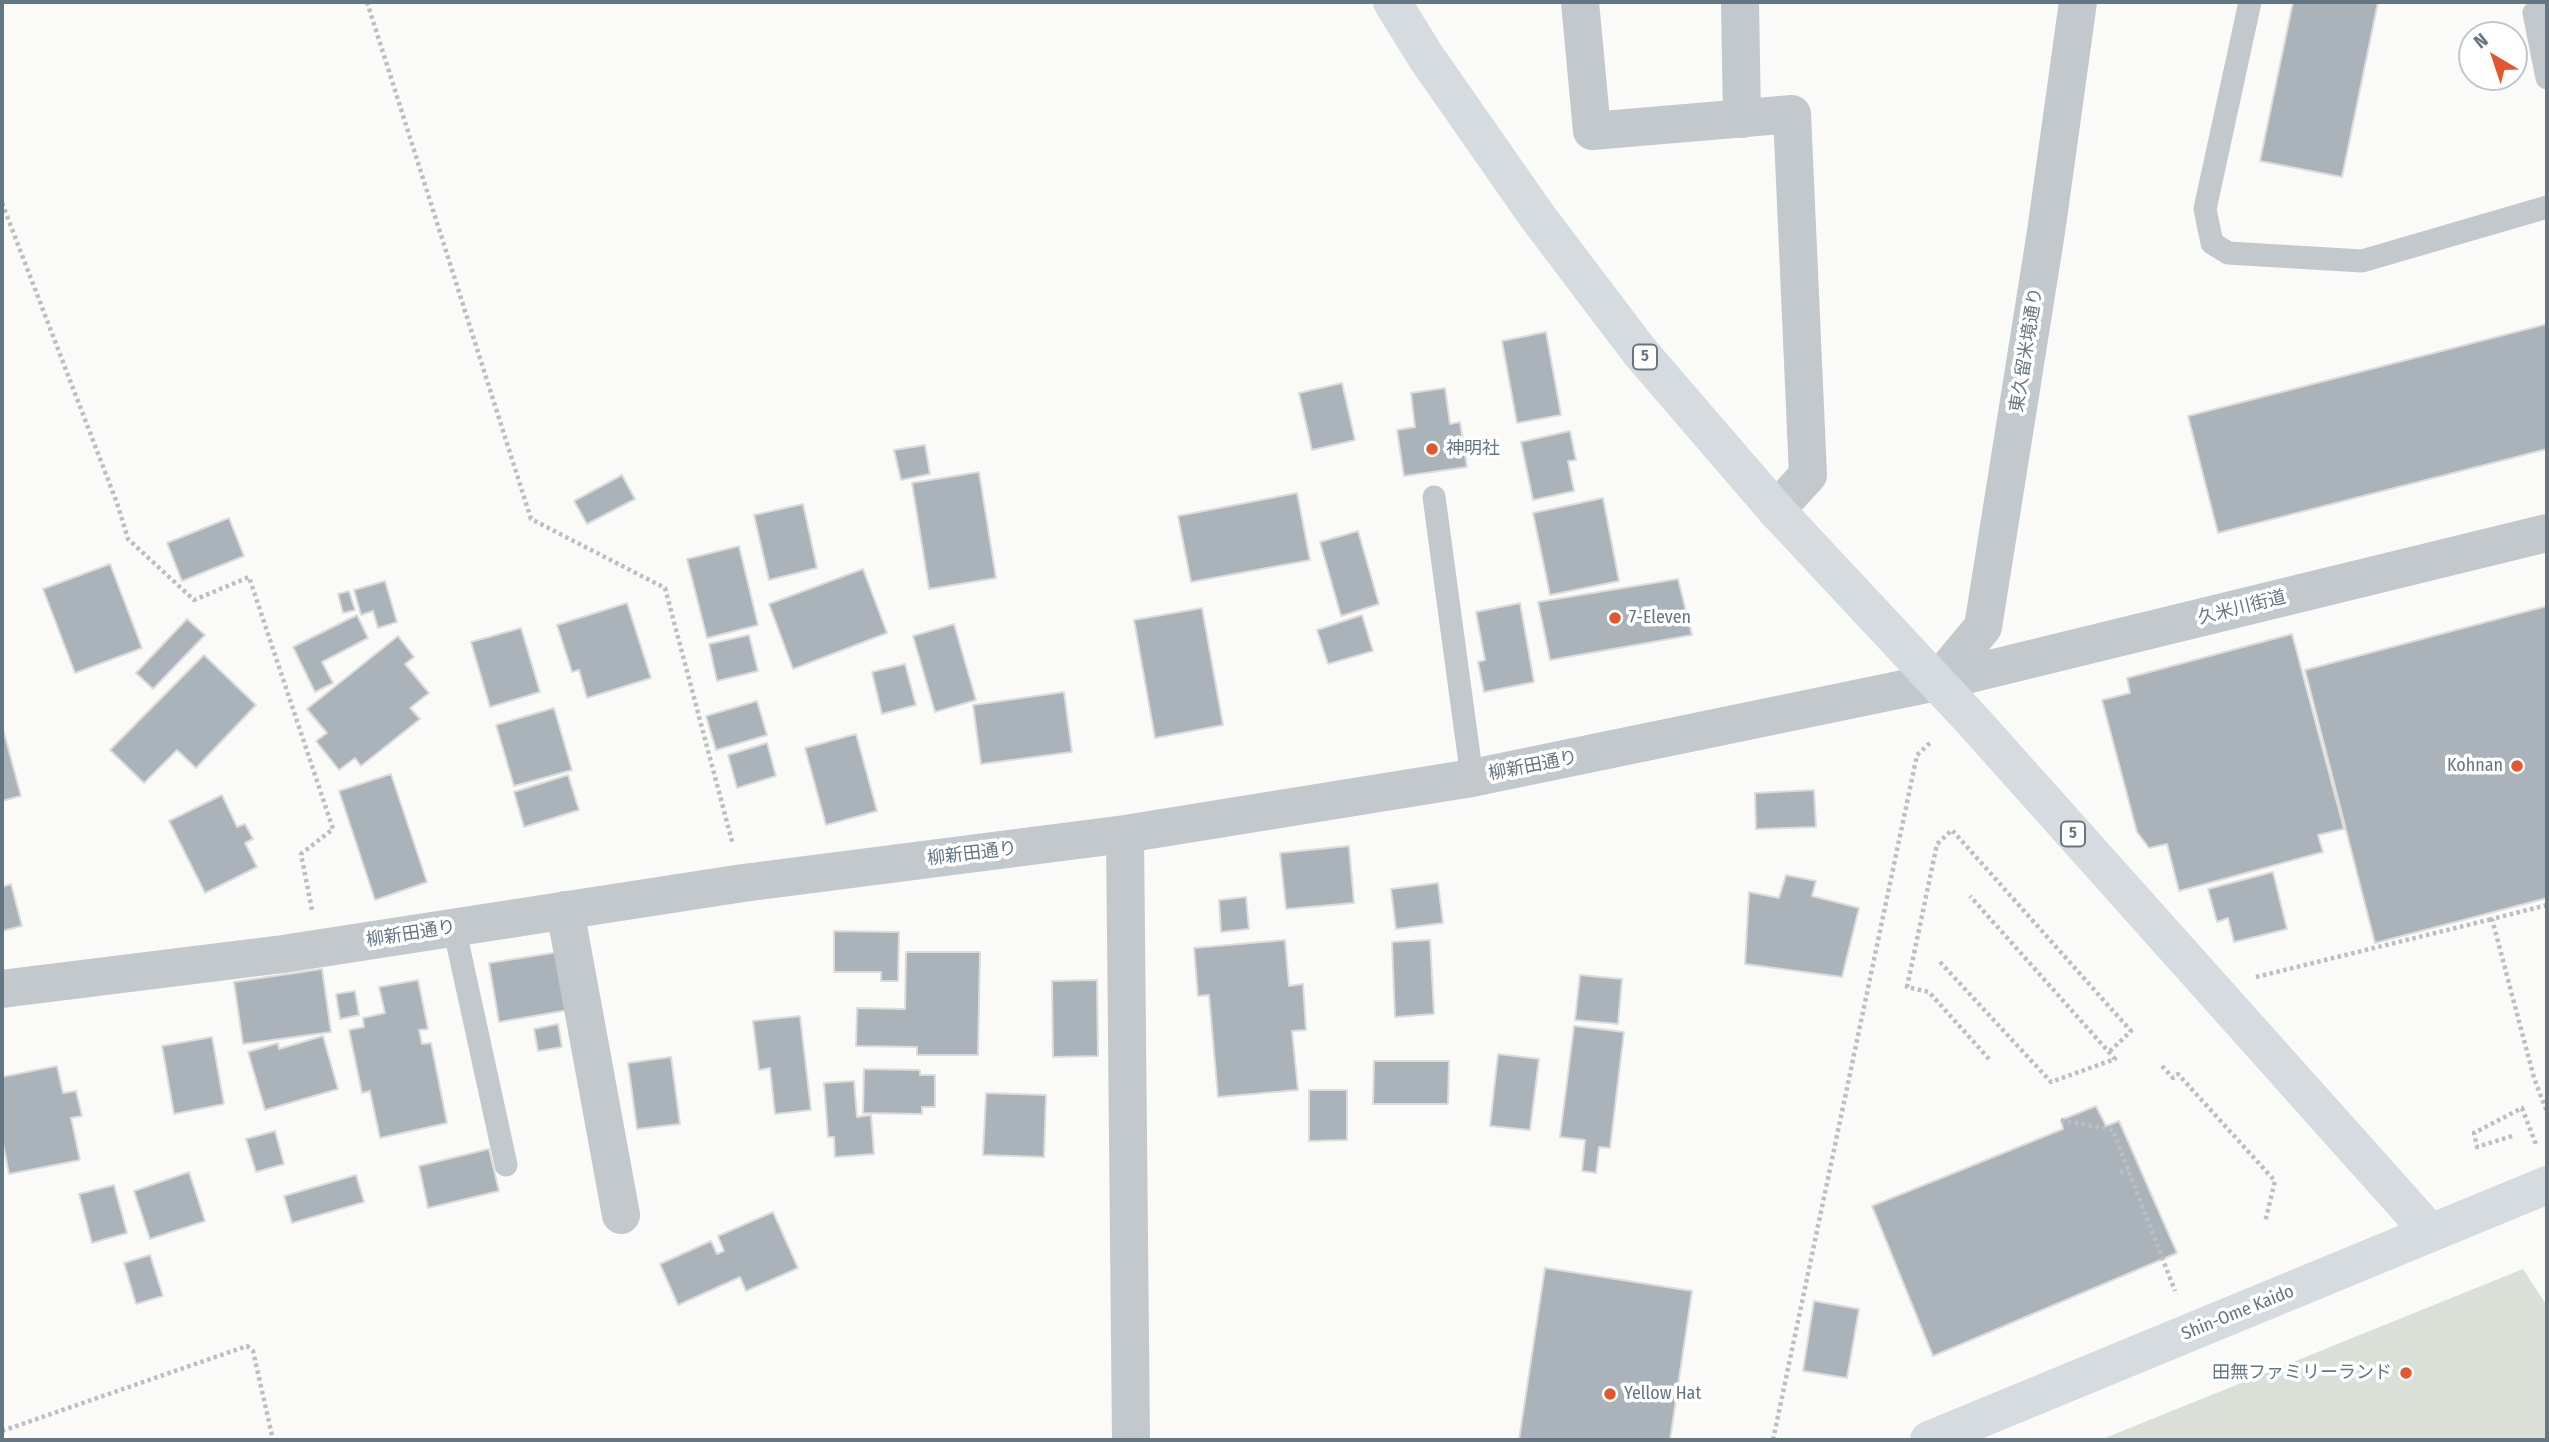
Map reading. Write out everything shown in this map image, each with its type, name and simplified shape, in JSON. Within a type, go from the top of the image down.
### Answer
[{"type":"main road","name":"5","points":[[1392,2],[1426,57],[1545,227],[1640,352],[1776,510],[1937,682],[2429,1231]]},
{"type":"main road","name":"Shin-Ome Kaido","points":[[1929,1440],[2337,1272],[2429,1231],[2543,1168]]},
{"type":"street","points":[[1580,2],[1592,131],[1791,114],[1808,475],[1776,510]]},
{"type":"street","points":[[1740,2],[1742,119]]},
{"type":"street","name":"東久留米境通り","points":[[1937,682],[1983,627],[2046,232],[2078,2]]},
{"type":"street","name":"久米川街道","points":[[1937,682],[2547,533]]},
{"type":"street","name":"柳新田通り","points":[[2,989],[320,948],[743,883],[1125,834],[1472,778],[1937,682]]},
{"type":"street","points":[[1125,834],[1131,1440]]},
{"type":"street","points":[[565,910],[621,1215]]},
{"type":"lane","points":[[2250,2],[2205,209],[2212,243],[2228,253],[2362,261],[2547,207]]},
{"type":"lane","points":[[2547,5],[2534,13],[2547,78]]},
{"type":"lane","points":[[1434,497],[1472,778]]},
{"type":"lane","points":[[454,927],[506,1165]]},
{"type":"path","points":[[367,2],[531,519],[665,588],[743,883]]},
{"type":"path","points":[[2,204],[128,538],[194,600],[249,577],[332,829],[301,854],[320,948]]},
{"type":"path","points":[[1773,1440],[1917,755],[1931,742]]},
{"type":"path","points":[[1989,1059],[1929,992],[1907,987],[1937,844],[1952,830],[2131,1031],[2109,1052]]},
{"type":"path","points":[[1940,962],[2051,1082],[2115,1059],[1969,896]]},
{"type":"path","points":[[2249,978],[2547,905]]},
{"type":"path","points":[[2492,919],[2534,1078],[2547,1112]]},
{"type":"path","points":[[2162,1066],[2174,1078],[2178,1074],[2275,1181],[2265,1222]]},
{"type":"path","points":[[2512,1136],[2477,1147],[2474,1133],[2522,1108],[2543,1168]]},
{"type":"path","points":[[2061,1120],[2113,1130],[2175,1291]]},
{"type":"path","points":[[2120,1173],[2128,1169]]},
{"type":"path","points":[[2,1432],[247,1346],[253,1351],[273,1440]]},
{"type":"shaded area","name":"田無ファミリーランド","points":[[2523,1269],[2547,1306],[2547,1440],[2100,1440]]},
{"type":"building","points":[[2293,2],[2378,2],[2342,177],[2260,161]]},
{"type":"building","points":[[2547,324],[2547,449],[2218,533],[2188,416]]},
{"type":"building","points":[[1546,332],[1561,415],[1517,423],[1502,341]]},
{"type":"building","points":[[1342,383],[1355,440],[1312,450],[1299,393]]},
{"type":"building","name":"神明社","points":[[1445,388],[1450,424],[1460,422],[1467,467],[1404,476],[1397,430],[1415,427],[1411,393]]},
{"type":"building","points":[[1570,431],[1576,460],[1568,461],[1574,491],[1533,500],[1521,442]]},
{"type":"building","points":[[925,445],[930,474],[901,480],[894,450]]},
{"type":"building","points":[[979,472],[996,578],[929,589],[912,483]]},
{"type":"building","points":[[622,475],[635,499],[587,524],[574,501]]},
{"type":"building","points":[[1297,493],[1310,560],[1191,582],[1178,516]]},
{"type":"building","points":[[1603,498],[1619,581],[1550,595],[1533,513]]},
{"type":"building","points":[[803,504],[817,568],[769,580],[754,515]]},
{"type":"building","points":[[229,518],[244,556],[182,581],[167,543]]},
{"type":"building","points":[[1358,531],[1379,604],[1341,616],[1320,542]]},
{"type":"building","points":[[739,546],[758,625],[707,638],[687,559]]},
{"type":"building","points":[[110,564],[142,648],[75,673],[43,589]]},
{"type":"building","points":[[863,569],[887,633],[793,669],[769,604]]},
{"type":"building","name":"7-Eleven","points":[[1678,579],[1692,635],[1550,660],[1538,602]]},
{"type":"building","points":[[385,581],[397,622],[378,628],[373,611],[361,615],[354,590]]},
{"type":"building","points":[[349,591],[355,610],[343,613],[338,594]]},
{"type":"building","points":[[627,603],[651,678],[587,698],[579,670],[572,672],[557,625]]},
{"type":"building","points":[[1520,603],[1534,682],[1484,692],[1478,662],[1485,660],[1476,612]]},
{"type":"building","points":[[2547,606],[2547,898],[2375,943],[2305,670]]},
{"type":"building","points":[[1202,608],[1223,725],[1155,738],[1134,620]]},
{"type":"building","points":[[357,615],[368,638],[322,662],[333,683],[315,692],[293,647]]},
{"type":"building","points":[[1362,615],[1373,651],[1328,664],[1317,630]]},
{"type":"building","points":[[187,619],[205,635],[153,689],[136,673]]},
{"type":"building","points":[[954,624],[976,700],[935,712],[913,636]]},
{"type":"building","points":[[521,628],[540,692],[490,707],[471,642]]},
{"type":"building","points":[[2292,634],[2344,829],[2318,835],[2323,852],[2179,891],[2167,844],[2149,848],[2137,832],[2102,700],[2130,693],[2127,678]]},
{"type":"building","points":[[749,635],[758,671],[717,681],[709,644]]},
{"type":"building","points":[[398,636],[414,657],[405,664],[429,693],[410,708],[420,719],[361,766],[355,758],[339,770],[316,741],[327,733],[307,709]]},
{"type":"building","points":[[204,655],[256,705],[196,768],[177,750],[144,783],[110,750]]},
{"type":"building","points":[[905,664],[916,705],[882,714],[872,672]]},
{"type":"building","points":[[1064,692],[1072,752],[981,764],[973,705]]},
{"type":"building","points":[[757,701],[767,735],[716,750],[706,716]]},
{"type":"building","points":[[554,708],[572,770],[514,786],[496,725]]},
{"type":"building","points":[[2,725],[21,796],[2,801]]},
{"type":"building","points":[[856,734],[877,811],[826,825],[805,748]]},
{"type":"building","points":[[767,743],[776,776],[737,788],[728,755]]},
{"type":"building","points":[[391,774],[427,882],[375,900],[339,791]]},
{"type":"building","points":[[568,775],[579,810],[524,827],[514,792]]},
{"type":"building","points":[[1814,790],[1816,827],[1756,829],[1755,793]]},
{"type":"building","points":[[222,795],[237,827],[245,824],[253,839],[245,843],[257,867],[205,893],[169,821]]},
{"type":"building","points":[[1349,846],[1354,903],[1286,909],[1280,853]]},
{"type":"building","points":[[2273,872],[2287,929],[2234,942],[2228,918],[2217,922],[2208,889]]},
{"type":"building","points":[[1786,875],[1816,881],[1812,896],[1859,908],[1842,977],[1745,964],[1749,892],[1779,898]]},
{"type":"building","points":[[1438,883],[1443,923],[1396,929],[1391,889]]},
{"type":"building","points":[[11,884],[22,926],[2,931],[2,887]]},
{"type":"building","points":[[1246,897],[1249,929],[1221,932],[1219,900]]},
{"type":"building","points":[[834,931],[899,932],[898,981],[881,981],[881,972],[834,972]]},
{"type":"building","points":[[1285,940],[1289,986],[1303,984],[1306,1030],[1292,1031],[1298,1090],[1218,1097],[1209,995],[1198,996],[1194,948]]},
{"type":"building","points":[[1430,940],[1434,1014],[1395,1017],[1392,942]]},
{"type":"building","points":[[559,952],[568,1010],[499,1022],[489,963]]},
{"type":"building","points":[[906,952],[980,952],[978,1055],[917,1055],[917,1047],[856,1046],[857,1008],[905,1009]]},
{"type":"building","points":[[322,969],[331,1032],[243,1044],[234,982]]},
{"type":"building","points":[[1580,975],[1622,979],[1618,1024],[1575,1020]]},
{"type":"building","points":[[418,980],[428,1029],[419,1030],[422,1044],[431,1043],[447,1123],[380,1138],[370,1091],[362,1093],[349,1030],[364,1027],[363,1018],[385,1013],[379,987]]},
{"type":"building","points":[[1097,980],[1098,1056],[1053,1057],[1052,981]]},
{"type":"building","points":[[355,991],[359,1015],[340,1019],[336,994]]},
{"type":"building","points":[[800,1016],[811,1110],[775,1114],[770,1068],[759,1070],[753,1021]]},
{"type":"building","points":[[558,1024],[562,1047],[538,1051],[534,1029]]},
{"type":"building","points":[[1574,1026],[1624,1032],[1610,1148],[1599,1147],[1596,1173],[1582,1171],[1585,1140],[1560,1137]]},
{"type":"building","points":[[323,1036],[338,1089],[265,1110],[248,1052],[278,1043],[279,1049]]},
{"type":"building","points":[[212,1037],[224,1104],[174,1114],[162,1046]]},
{"type":"building","points":[[1498,1054],[1539,1059],[1530,1130],[1490,1126]]},
{"type":"building","points":[[671,1057],[680,1124],[637,1129],[628,1063]]},
{"type":"building","points":[[1374,1061],[1449,1061],[1448,1104],[1373,1104]]},
{"type":"building","points":[[57,1066],[63,1093],[76,1091],[82,1116],[71,1118],[80,1160],[9,1174],[2,1138],[2,1077]]},
{"type":"building","points":[[864,1069],[920,1070],[920,1075],[935,1075],[935,1107],[922,1107],[922,1114],[863,1113]]},
{"type":"building","points":[[854,1081],[857,1117],[871,1115],[874,1154],[835,1157],[834,1137],[828,1137],[824,1083]]},
{"type":"building","points":[[1309,1090],[1347,1090],[1347,1140],[1309,1141]]},
{"type":"building","points":[[986,1093],[1046,1095],[1044,1157],[983,1155]]},
{"type":"building","points":[[2096,1106],[2106,1126],[2119,1121],[2177,1253],[1933,1356],[1872,1206],[2063,1129],[2061,1120]]},
{"type":"building","points":[[275,1131],[284,1164],[256,1172],[246,1139]]},
{"type":"building","points":[[489,1149],[499,1191],[428,1208],[419,1166]]},
{"type":"building","points":[[189,1172],[205,1221],[150,1239],[134,1191]]},
{"type":"building","points":[[356,1175],[364,1202],[292,1223],[284,1196]]},
{"type":"building","points":[[114,1185],[127,1233],[92,1243],[79,1194]]},
{"type":"building","points":[[773,1212],[798,1268],[746,1291],[740,1277],[678,1305],[660,1264],[711,1241],[717,1254],[724,1251],[718,1236]]},
{"type":"building","points":[[150,1255],[163,1296],[136,1304],[124,1263]]},
{"type":"building","points":[[1545,1268],[1692,1291],[1670,1440],[1519,1440]]},
{"type":"building","points":[[1814,1301],[1859,1309],[1847,1378],[1803,1371]]},
{"type":"place","name":"神明社","points":[[1432,449]]},
{"type":"place","name":"7-Eleven","points":[[1615,618]]},
{"type":"place","name":"Kohnan","points":[[2517,766]]},
{"type":"place","name":"田無ファミリーランド","points":[[2406,1373]]},
{"type":"place","name":"Yellow Hat","points":[[1610,1394]]}]
